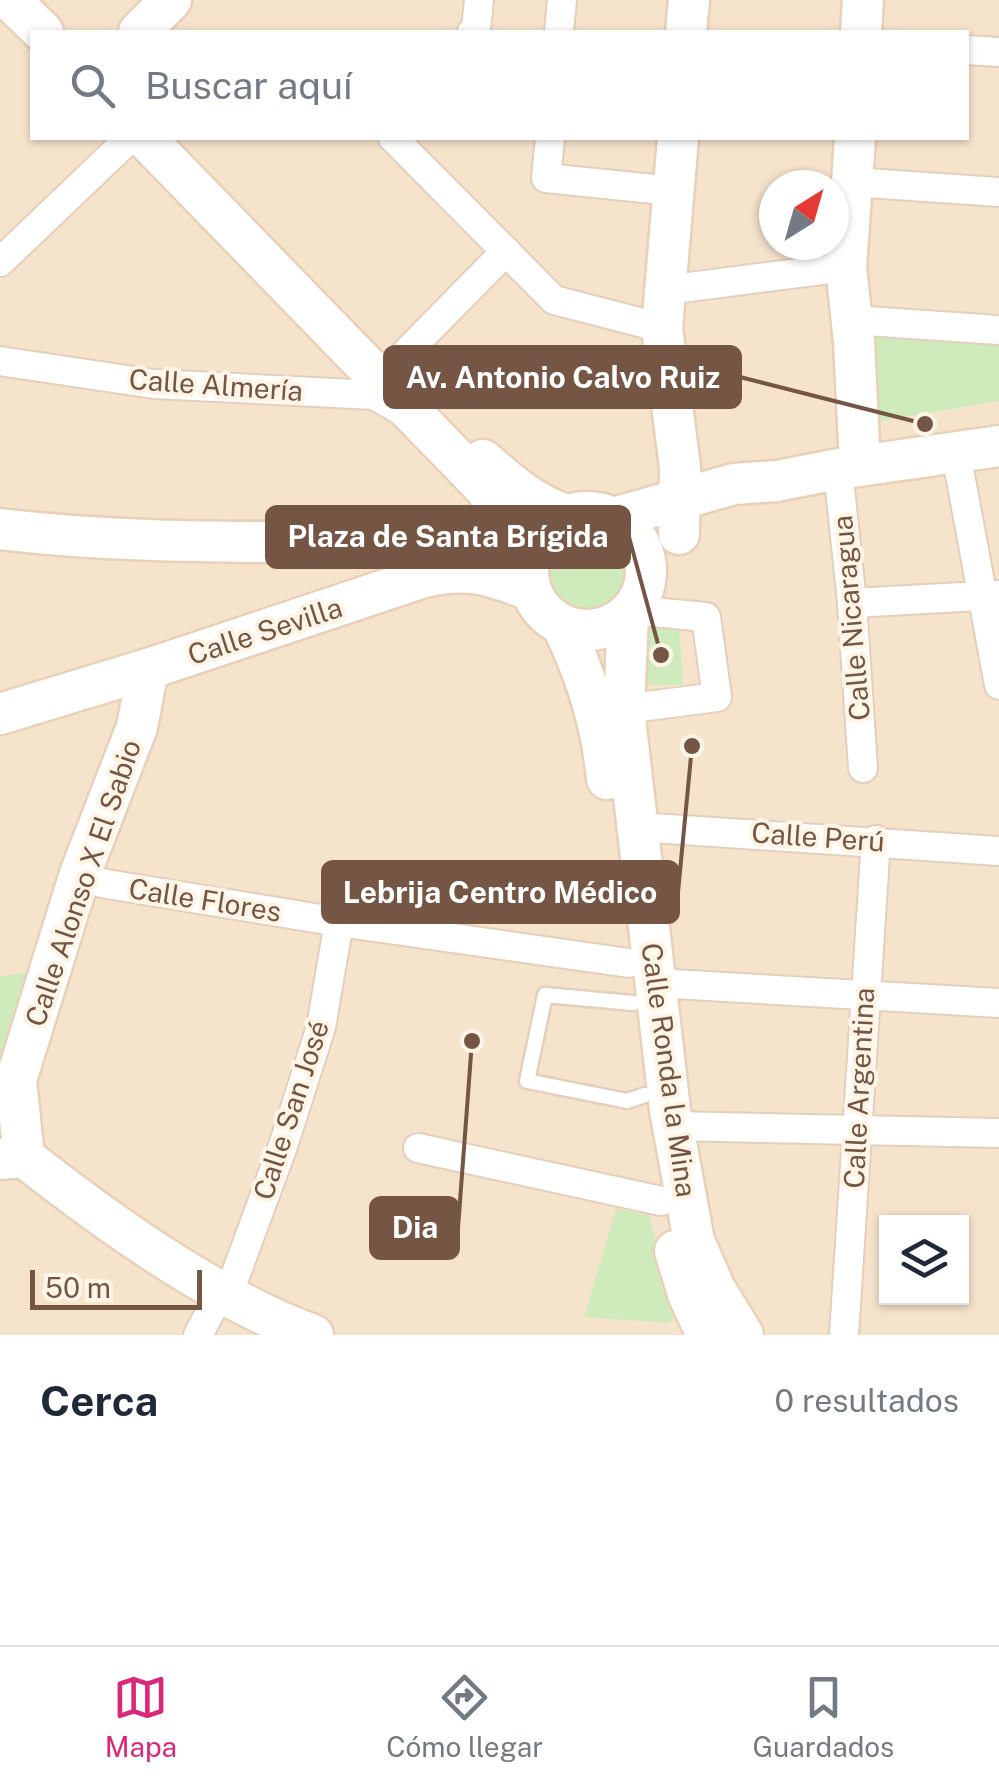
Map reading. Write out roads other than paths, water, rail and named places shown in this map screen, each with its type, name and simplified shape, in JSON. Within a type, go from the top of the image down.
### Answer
[{"type":"street","points":[[10,0],[41,30]]},
{"type":"street","points":[[28,0],[59,30]]},
{"type":"street","points":[[140,30],[171,0]]},
{"type":"street","points":[[475,30],[479,0]]},
{"type":"street","points":[[560,30],[562,0]]},
{"type":"street","points":[[686,30],[689,0]]},
{"type":"street","points":[[861,30],[862,0]]},
{"type":"street","points":[[969,50],[999,52]]},
{"type":"street","points":[[0,262],[128,140]]},
{"type":"street","points":[[146,140],[426,425],[536,549]]},
{"type":"street","points":[[167,140],[391,368],[519,492],[541,506],[536,549],[537,604],[562,626],[597,630],[614,624],[635,599],[679,516],[680,467],[664,309],[678,140]]},
{"type":"street","points":[[394,140],[554,300],[664,309],[846,268]]},
{"type":"street","points":[[550,140],[546,178],[674,191]]},
{"type":"street","points":[[849,467],[852,320],[846,268],[855,140]]},
{"type":"street","points":[[852,182],[999,192]]},
{"type":"street","points":[[391,368],[506,251]]},
{"type":"street","points":[[852,320],[999,330]]},
{"type":"street","name":"Calle Almería","points":[[0,361],[154,384],[374,395],[426,425]]},
{"type":"street","points":[[0,529],[94,540],[383,539],[412,545],[444,559],[536,549],[598,513],[613,518],[679,516],[734,484],[777,481],[999,446]]},
{"type":"street","points":[[956,452],[992,596],[999,685]]},
{"type":"street","name":"Calle Nicaragua","points":[[849,467],[852,603],[863,768]]},
{"type":"street","points":[[613,518],[638,541],[644,556],[635,599]]},
{"type":"street","name":"Calle Sevilla","points":[[0,714],[447,572],[483,572],[536,549]]},
{"type":"street","points":[[852,603],[992,596]]},
{"type":"street","points":[[624,709],[716,697],[706,617],[635,599]]},
{"type":"street","name":"Calle Ronda la Mina","points":[[635,599],[624,709],[638,827],[639,983],[645,1095],[661,1200],[697,1328]]},
{"type":"street","name":"Calle Ronda la Mina","points":[[562,626],[583,666],[604,751],[639,983],[673,1126],[694,1242],[715,1289],[743,1335]]},
{"type":"street","name":"Calle Alonso X El Sabio","points":[[12,1158],[16,1080],[80,874],[137,728],[148,669]]},
{"type":"street","name":"Calle Perú","points":[[638,827],[999,851]]},
{"type":"street","name":"Calle Argentina","points":[[844,1335],[876,840]]},
{"type":"street","name":"Calle Flores","points":[[80,874],[102,883],[338,922],[639,983],[999,1003]]},
{"type":"street","name":"Calle San José","points":[[198,1335],[212,1307],[228,1294],[283,1146],[321,1027],[338,922]]},
{"type":"street","points":[[673,1126],[999,1133]]},
{"type":"street","points":[[418,1148],[661,1200]]},
{"type":"street","points":[[12,1158],[228,1294],[313,1335]]},
{"type":"lane","points":[[639,983],[545,995],[527,1081],[628,1101],[645,1095]]},
{"type":"place","name":"Av. Antonio Calvo Ruiz","points":[[925,424]]},
{"type":"place","name":"Plaza de Santa Brígida","points":[[661,655]]},
{"type":"place","name":"Lebrija Centro Médico","points":[[692,746]]},
{"type":"place","name":"Dia","points":[[472,1041]]}]
